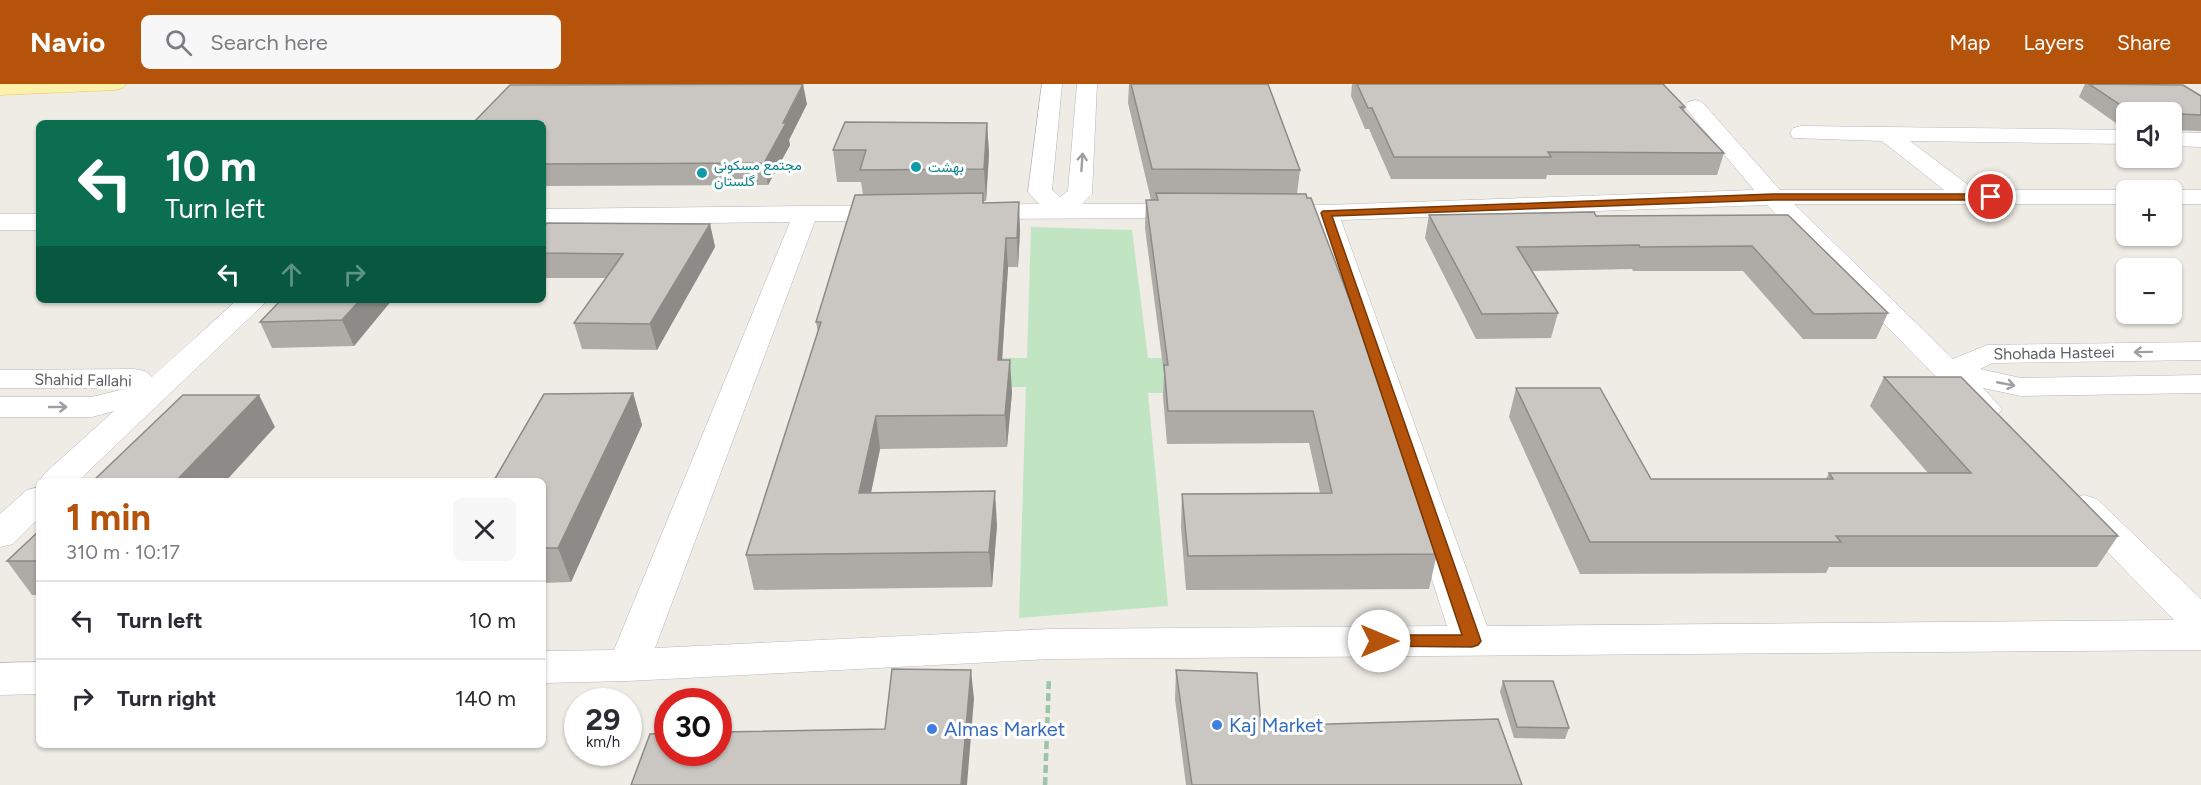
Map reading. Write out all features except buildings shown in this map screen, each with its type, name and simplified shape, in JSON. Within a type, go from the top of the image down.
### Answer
[{"type":"main road","points":[[0,89],[116,84]]},
{"type":"street","points":[[1064,84],[1087,87],[1080,194],[1059,210],[1040,192],[1051,86],[1064,84]]},
{"type":"street","points":[[1695,106],[1773,197],[2009,432]]},
{"type":"street","points":[[1801,133],[2116,137]]},
{"type":"street","points":[[1887,134],[1969,197]]},
{"type":"street","points":[[2182,139],[2201,140]]},
{"type":"street","points":[[1245,212],[1326,213],[1773,197],[2116,197]]},
{"type":"street","points":[[2182,197],[2201,197]]},
{"type":"street","points":[[955,212],[1059,210],[1210,212]]},
{"type":"street","points":[[546,217],[920,213]]},
{"type":"street","points":[[1326,213],[1472,641]]},
{"type":"street","points":[[628,665],[805,215]]},
{"type":"street","points":[[0,222],[36,222]]},
{"type":"street","points":[[60,478],[251,303]]},
{"type":"street","name":"Shohada Hasteei","points":[[1949,372],[1987,354],[2201,351]]},
{"type":"street","name":"Shohada Hasteei","points":[[1949,372],[2021,387],[2201,384]]},
{"type":"street","name":"Shahid Fallahi","points":[[0,379],[134,378],[152,392]]},
{"type":"street","name":"Shahid Fallahi","points":[[0,407],[92,407],[152,392]]},
{"type":"street","points":[[2068,490],[2201,623]]},
{"type":"street","points":[[0,535],[36,501]]},
{"type":"street","points":[[546,667],[1050,644],[2201,635]]},
{"type":"street","points":[[0,679],[36,678]]},
{"type":"path","points":[[1046,785],[1050,644]]},
{"type":"green space","points":[[1031,227],[1132,230],[1148,358],[1335,356],[1347,392],[1148,393],[1168,606],[1019,618],[1026,387],[818,387],[821,357],[1027,358]]},
{"type":"place","name":"بهشت","points":[[916,167]]},
{"type":"place","name":"مجتمع مسکونی گلستان","points":[[702,173]]},
{"type":"place","name":"Kaj Market","points":[[1217,725]]},
{"type":"place","name":"Almas Market","points":[[932,729]]},
{"type":"route","points":[[1379,641],[1472,641],[1326,213],[1773,197],[1991,197]]}]
